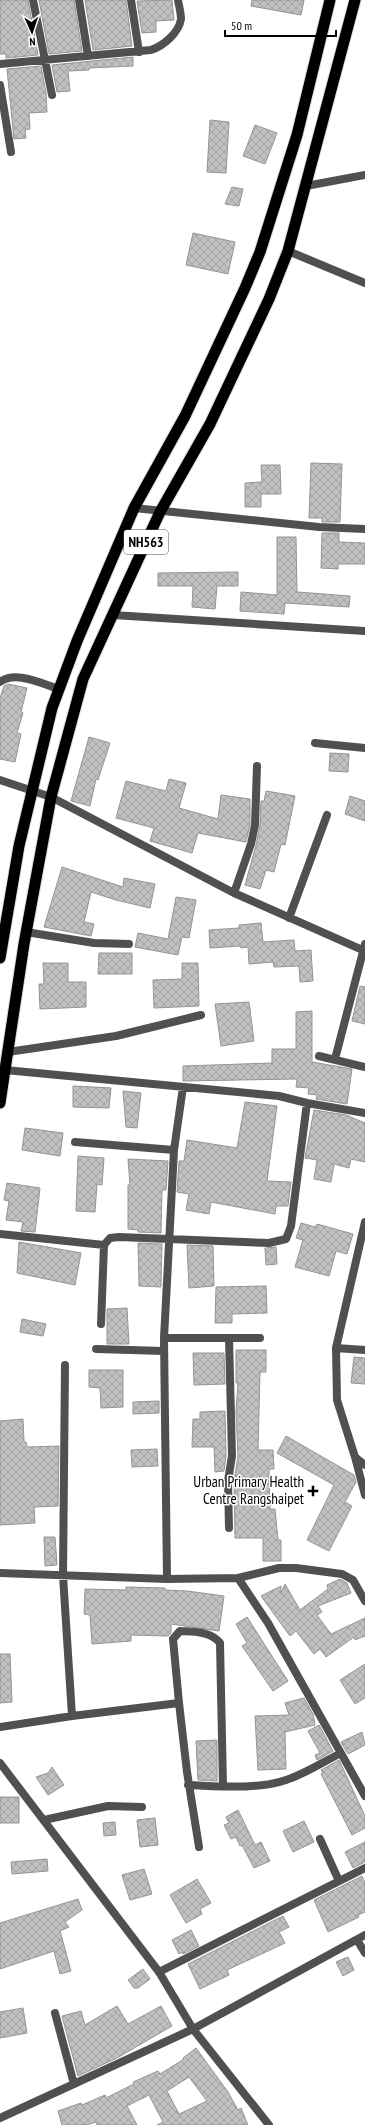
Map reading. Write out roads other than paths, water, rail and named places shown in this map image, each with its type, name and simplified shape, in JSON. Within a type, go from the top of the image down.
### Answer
[{"type":"highway","name":"NH563","points":[[0,958],[19,846],[52,708],[77,641],[134,508],[185,416],[245,288],[260,252],[297,135],[330,0]]},
{"type":"highway","name":"NH563","points":[[0,1103],[26,932],[51,797],[83,679],[160,512],[210,424],[269,300],[288,252],[355,0]]},
{"type":"street","points":[[33,0],[52,95]]},
{"type":"street","points":[[79,0],[88,56]]},
{"type":"street","points":[[131,0],[139,52]]},
{"type":"street","points":[[0,64],[139,52],[158,48],[177,29],[181,18],[178,0]]},
{"type":"street","points":[[0,85],[10,152]]},
{"type":"street","points":[[306,186],[365,175]]},
{"type":"street","points":[[288,252],[365,283]]},
{"type":"street","points":[[134,508],[160,512],[319,527],[365,529]]},
{"type":"street","points":[[113,615],[365,631]]},
{"type":"street","points":[[0,682],[5,679],[18,677],[59,689]]},
{"type":"street","points":[[315,743],[365,748]]},
{"type":"street","points":[[234,893],[251,844],[255,825],[257,766]]},
{"type":"street","points":[[0,780],[51,797],[234,893],[365,949],[335,1060]]},
{"type":"street","points":[[290,918],[327,815]]},
{"type":"street","points":[[26,932],[94,943],[129,944]]},
{"type":"street","points":[[8,1052],[116,1036],[201,1015]]},
{"type":"street","points":[[319,1056],[365,1067]]},
{"type":"street","points":[[5,1070],[279,1096],[307,1103],[365,1113]]},
{"type":"street","points":[[167,1579],[164,1338],[174,1150],[183,1087]]},
{"type":"street","points":[[101,1324],[104,1245],[110,1238],[119,1237],[269,1242],[286,1239],[290,1226],[307,1103]]},
{"type":"street","points":[[75,1142],[174,1150]]},
{"type":"street","points":[[365,1222],[336,1348],[337,1400],[365,1494]]},
{"type":"street","points":[[0,1234],[104,1245]]},
{"type":"street","points":[[164,1338],[260,1338]]},
{"type":"street","points":[[229,1338],[232,1456],[228,1481],[229,1528]]},
{"type":"street","points":[[336,1348],[365,1350]]},
{"type":"street","points":[[96,1350],[164,1351]]},
{"type":"street","points":[[65,1365],[62,1576],[72,1716]]},
{"type":"street","points":[[355,1457],[365,1465]]},
{"type":"street","points":[[0,1573],[167,1579],[238,1578],[279,1568],[342,1574],[353,1580],[365,1602]]},
{"type":"street","points":[[238,1578],[268,1623],[340,1753],[362,1785],[365,1796]]},
{"type":"street","points":[[199,1848],[188,1785],[173,1639],[180,1631],[209,1634],[216,1637],[220,1643],[223,1786]]},
{"type":"street","points":[[0,1727],[72,1716],[179,1703]]},
{"type":"street","points":[[188,1785],[223,1786],[275,1784],[288,1780],[340,1753]]},
{"type":"street","points":[[0,1764],[159,1972],[193,2029],[269,2125]]},
{"type":"street","points":[[44,1820],[92,1808],[123,1805],[142,1807]]},
{"type":"street","points":[[320,1839],[339,1881]]},
{"type":"street","points":[[159,1972],[365,1868]]},
{"type":"street","points":[[0,2118],[193,2029],[365,1935]]},
{"type":"street","points":[[357,1940],[365,1953]]},
{"type":"street","points":[[55,2013],[74,2084]]},
{"type":"place","name":"Urban Primary Health Centre Rangshaipet","points":[[313,1491]]}]
